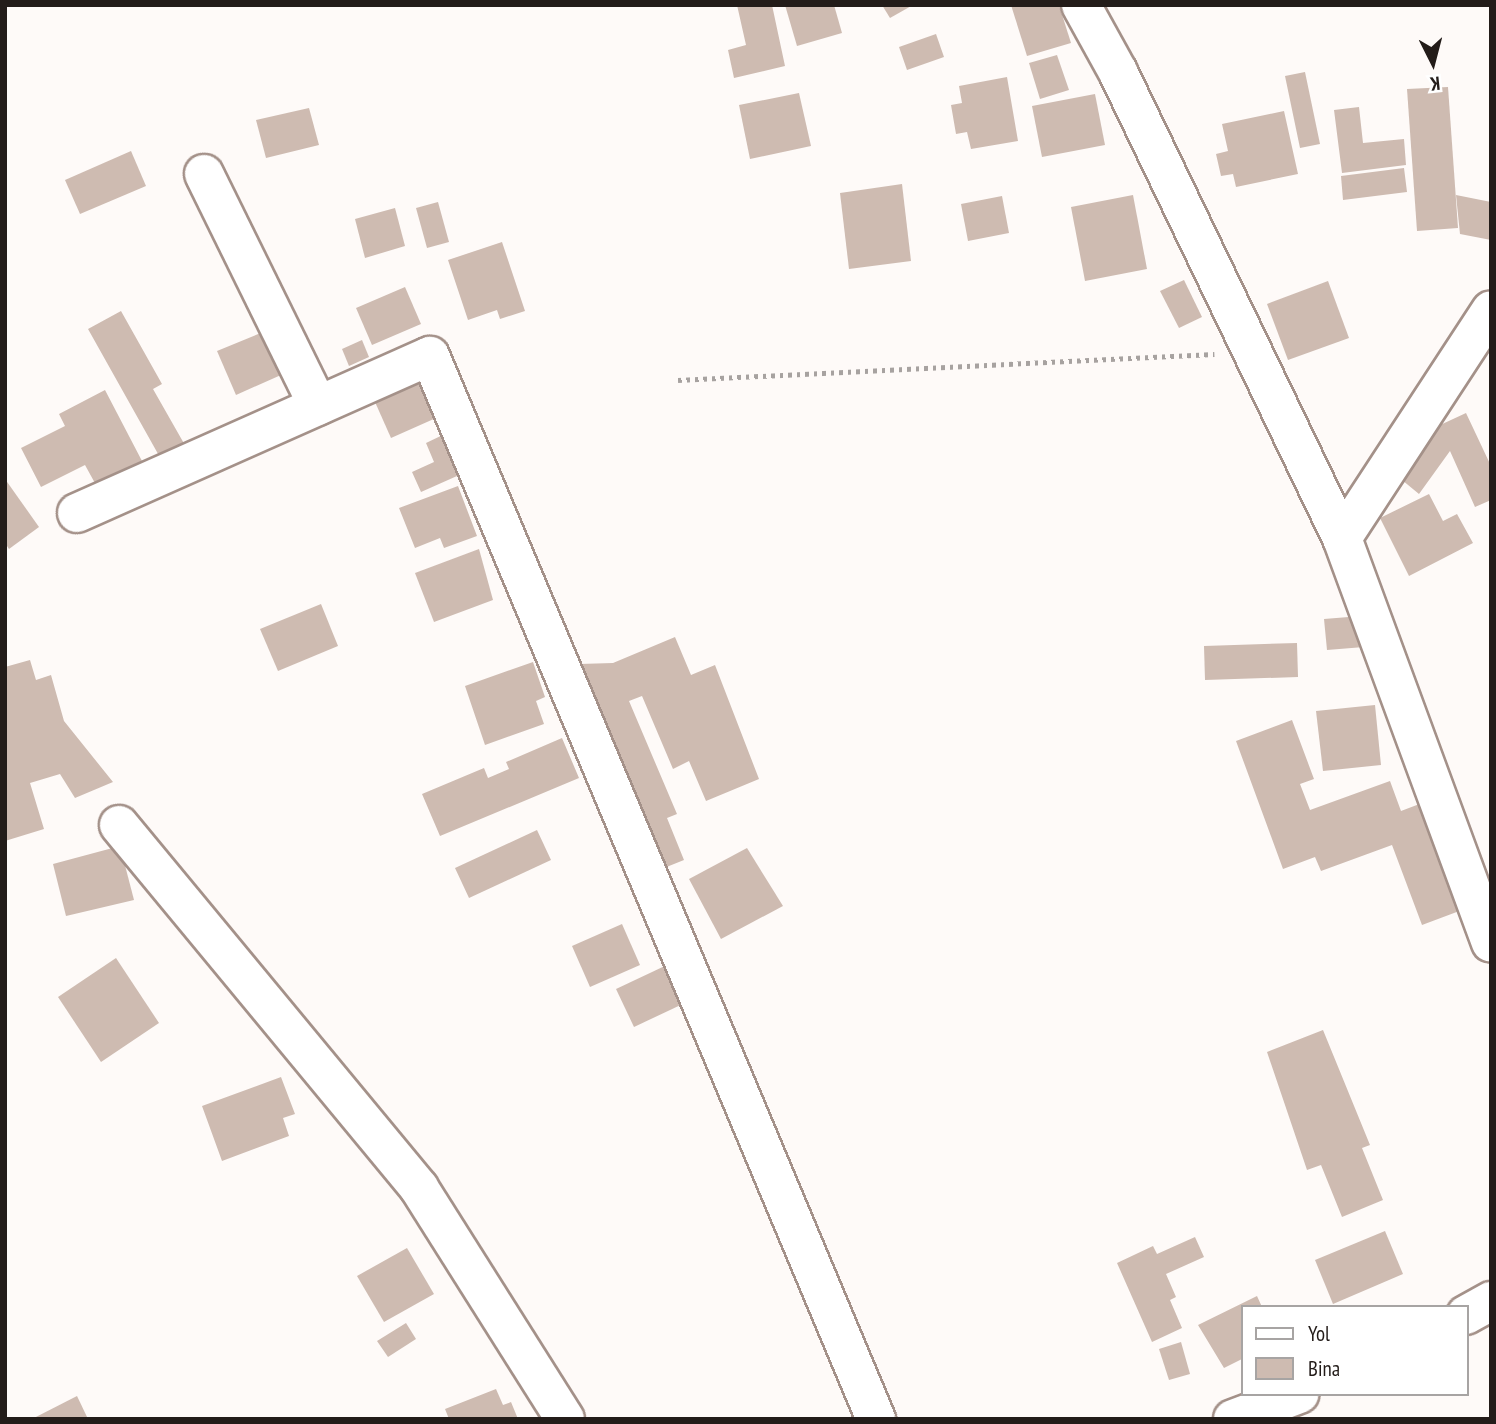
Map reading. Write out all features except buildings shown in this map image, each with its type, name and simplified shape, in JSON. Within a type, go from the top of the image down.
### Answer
[{"type":"street","points":[[1081,5],[1118,72],[1342,538],[1491,942]]},
{"type":"street","points":[[204,174],[318,406]]},
{"type":"street","points":[[1342,538],[1491,310]]},
{"type":"street","points":[[77,513],[430,356],[876,1419]]},
{"type":"street","points":[[119,825],[419,1188],[565,1419]]},
{"type":"street","points":[[1468,1314],[1491,1301]]},
{"type":"street","points":[[1233,1419],[1294,1396]]},
{"type":"path","points":[[678,380],[1254,352]]}]
